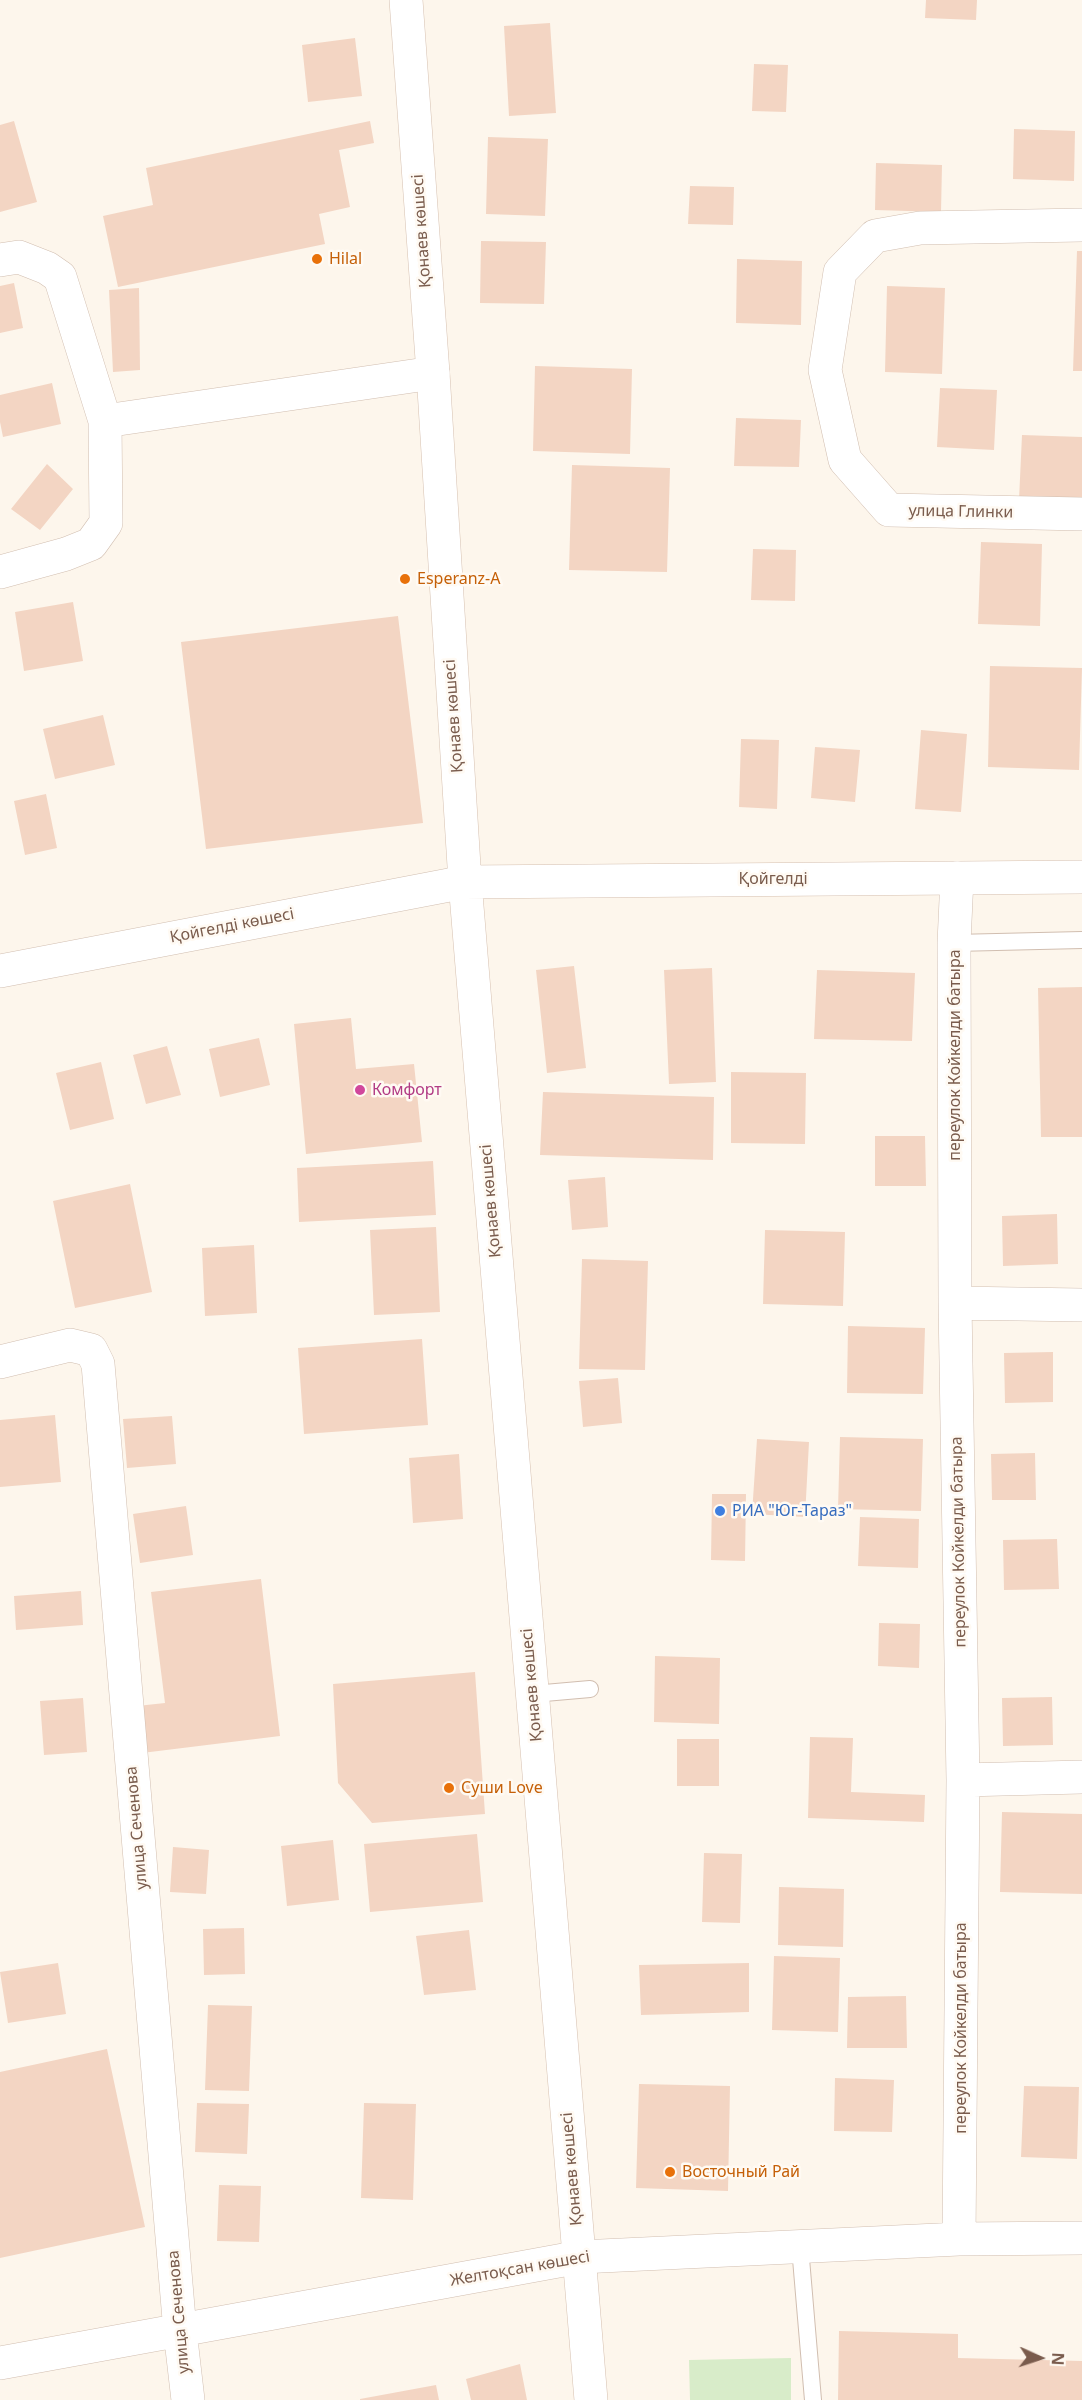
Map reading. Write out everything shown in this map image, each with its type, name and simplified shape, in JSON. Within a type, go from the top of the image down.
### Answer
[{"type":"street","name":"Қонаев көшесі","points":[[405,0],[433,373],[465,882],[591,2400]]},
{"type":"street","name":"улица Глинки","points":[[1082,225],[920,228],[875,236],[840,272],[825,370],[845,460],[889,510],[1082,514]]},
{"type":"street","points":[[0,260],[19,257],[47,268],[60,277],[105,421],[106,523],[91,544],[66,554],[0,572]]},
{"type":"street","points":[[105,421],[433,373]]},
{"type":"street","name":"Қойгелді","points":[[465,882],[1082,877]]},
{"type":"street","name":"переулок Койкелди батыра","points":[[957,878],[954,943],[955,1304],[963,1780],[959,2239]]},
{"type":"street","name":"Қойгелді көшесі","points":[[0,971],[465,882]]},
{"type":"street","points":[[955,1304],[1082,1305]]},
{"type":"street","name":"улица Сеченова","points":[[0,1362],[70,1345],[91,1350],[98,1364],[180,2331],[188,2400]]},
{"type":"street","points":[[963,1780],[1082,1778]]},
{"type":"street","name":"Желтоқсан көшесі","points":[[0,2363],[580,2257],[959,2239],[1082,2238]]},
{"type":"lane","points":[[954,943],[1082,940]]},
{"type":"lane","points":[[532,1694],[590,1689]]},
{"type":"lane","points":[[800,2247],[813,2400]]},
{"type":"green space","points":[[791,2358],[791,2400],[690,2400],[689,2360]]},
{"type":"building","points":[[926,0],[977,0],[976,20],[925,18]]},
{"type":"building","points":[[550,23],[556,113],[509,116],[504,26]]},
{"type":"building","points":[[355,38],[362,96],[308,102],[302,45]]},
{"type":"building","points":[[754,64],[788,65],[786,112],[752,111]]},
{"type":"building","points":[[14,121],[37,202],[0,212],[0,125]]},
{"type":"building","points":[[370,121],[374,143],[339,150],[350,207],[319,214],[325,244],[118,287],[103,216],[153,205],[146,168]]},
{"type":"building","points":[[1014,129],[1075,131],[1074,181],[1013,179]]},
{"type":"building","points":[[488,137],[548,139],[545,216],[486,214]]},
{"type":"building","points":[[876,163],[942,165],[941,212],[875,210]]},
{"type":"building","points":[[690,186],[734,187],[733,225],[688,224]]},
{"type":"building","points":[[481,241],[546,242],[544,304],[480,303]]},
{"type":"building","points":[[1077,251],[1082,251],[1082,371],[1073,371]]},
{"type":"building","points":[[737,259],[802,261],[801,325],[736,323]]},
{"type":"building","points":[[14,283],[23,328],[0,333],[0,286]]},
{"type":"building","points":[[887,286],[945,288],[942,374],[885,372]]},
{"type":"building","points":[[139,288],[140,370],[113,372],[109,290]]},
{"type":"building","points":[[535,366],[632,369],[630,454],[533,451]]},
{"type":"building","points":[[52,383],[61,424],[3,437],[0,422],[0,395]]},
{"type":"building","points":[[940,388],[997,390],[994,450],[937,447]]},
{"type":"building","points":[[736,418],[801,420],[799,467],[734,466]]},
{"type":"building","points":[[1022,435],[1082,437],[1082,502],[1019,500]]},
{"type":"building","points":[[47,464],[73,489],[40,530],[11,509]]},
{"type":"building","points":[[572,465],[670,468],[667,572],[569,570]]},
{"type":"building","points":[[981,542],[1042,544],[1040,626],[978,624]]},
{"type":"building","points":[[753,549],[796,550],[795,601],[751,600]]},
{"type":"building","points":[[73,602],[83,661],[24,671],[15,612]]},
{"type":"building","points":[[398,616],[423,823],[206,849],[181,642]]},
{"type":"building","points":[[990,666],[1082,668],[1079,770],[988,767]]},
{"type":"building","points":[[103,715],[115,765],[55,779],[43,729]]},
{"type":"building","points":[[921,730],[967,734],[961,812],[915,809]]},
{"type":"building","points":[[741,739],[779,740],[777,809],[739,807]]},
{"type":"building","points":[[815,747],[860,750],[855,802],[811,798]]},
{"type":"building","points":[[46,794],[57,848],[25,855],[14,801]]},
{"type":"building","points":[[574,966],[586,1068],[547,1073],[536,970]]},
{"type":"building","points":[[712,968],[716,1082],[669,1084],[664,970]]},
{"type":"building","points":[[817,970],[915,973],[912,1041],[814,1039]]},
{"type":"building","points":[[1082,987],[1082,1137],[1041,1137],[1038,988]]},
{"type":"building","points":[[351,1018],[356,1069],[414,1064],[422,1142],[306,1154],[294,1024]]},
{"type":"building","points":[[259,1038],[270,1085],[220,1097],[209,1049]]},
{"type":"building","points":[[167,1046],[181,1095],[146,1104],[133,1055]]},
{"type":"building","points":[[101,1062],[114,1119],[70,1130],[56,1073]]},
{"type":"building","points":[[731,1072],[806,1073],[805,1144],[731,1143]]},
{"type":"building","points":[[543,1092],[714,1097],[713,1160],[540,1155]]},
{"type":"building","points":[[875,1136],[925,1136],[926,1186],[875,1186]]},
{"type":"building","points":[[433,1161],[436,1215],[299,1222],[297,1168]]},
{"type":"building","points":[[605,1177],[608,1227],[572,1230],[568,1180]]},
{"type":"building","points":[[130,1184],[152,1292],[75,1308],[53,1201]]},
{"type":"building","points":[[1057,1214],[1058,1264],[1003,1266],[1002,1216]]},
{"type":"building","points":[[436,1227],[440,1312],[374,1315],[370,1230]]},
{"type":"building","points":[[765,1230],[845,1232],[843,1306],[763,1304]]},
{"type":"building","points":[[254,1245],[257,1313],[205,1316],[202,1248]]},
{"type":"building","points":[[582,1259],[648,1261],[645,1370],[579,1369]]},
{"type":"building","points":[[848,1326],[925,1328],[923,1394],[847,1393]]},
{"type":"building","points":[[422,1339],[428,1425],[304,1434],[298,1348]]},
{"type":"building","points":[[1053,1352],[1053,1402],[1005,1403],[1004,1353]]},
{"type":"building","points":[[618,1378],[622,1423],[583,1427],[579,1381]]},
{"type":"building","points":[[55,1415],[61,1482],[0,1487],[0,1420]]},
{"type":"building","points":[[172,1416],[176,1464],[127,1468],[123,1419]]},
{"type":"building","points":[[840,1437],[923,1439],[921,1511],[838,1509]]},
{"type":"building","points":[[757,1439],[809,1442],[805,1517],[752,1514]]},
{"type":"building","points":[[1035,1453],[1036,1500],[992,1500],[991,1454]]},
{"type":"building","points":[[459,1454],[463,1519],[413,1523],[409,1458]]},
{"type":"building","points":[[712,1494],[746,1494],[745,1561],[711,1560]]},
{"type":"building","points":[[186,1506],[193,1555],[140,1563],[133,1514]]},
{"type":"building","points":[[860,1517],[919,1519],[918,1568],[858,1566]]},
{"type":"building","points":[[1057,1539],[1059,1589],[1004,1590],[1003,1540]]},
{"type":"building","points":[[261,1579],[280,1736],[142,1753],[137,1706],[165,1703],[151,1592]]},
{"type":"building","points":[[81,1591],[83,1625],[16,1630],[14,1596]]},
{"type":"building","points":[[879,1623],[920,1624],[919,1668],[878,1666]]},
{"type":"building","points":[[655,1656],[720,1658],[719,1724],[654,1722]]},
{"type":"building","points":[[475,1672],[485,1814],[372,1823],[338,1783],[333,1684]]},
{"type":"building","points":[[1052,1697],[1053,1745],[1003,1746],[1002,1698]]},
{"type":"building","points":[[83,1698],[87,1752],[44,1755],[40,1701]]},
{"type":"building","points":[[810,1737],[853,1738],[851,1792],[925,1795],[924,1822],[808,1818]]},
{"type":"building","points":[[677,1739],[719,1739],[719,1786],[677,1786]]},
{"type":"building","points":[[1002,1812],[1082,1814],[1082,1894],[1000,1892]]},
{"type":"building","points":[[477,1834],[483,1902],[370,1912],[364,1844]]},
{"type":"building","points":[[333,1840],[339,1900],[287,1906],[281,1846]]},
{"type":"building","points":[[173,1847],[209,1850],[206,1894],[170,1892]]},
{"type":"building","points":[[704,1853],[742,1854],[740,1923],[702,1922]]},
{"type":"building","points":[[779,1887],[844,1889],[843,1947],[778,1945]]},
{"type":"building","points":[[244,1928],[245,1974],[204,1975],[203,1929]]},
{"type":"building","points":[[469,1930],[476,1990],[424,1995],[416,1936]]},
{"type":"building","points":[[774,1956],[840,1958],[838,2032],[772,2030]]},
{"type":"building","points":[[58,1963],[66,2014],[8,2023],[0,1972]]},
{"type":"building","points":[[749,1963],[749,2012],[641,2015],[639,1965]]},
{"type":"building","points":[[906,1996],[907,2048],[847,2048],[848,1997]]},
{"type":"building","points":[[208,2005],[252,2006],[249,2091],[205,2090]]},
{"type":"building","points":[[107,2049],[145,2227],[0,2258],[0,2072]]},
{"type":"building","points":[[835,2078],[894,2080],[892,2132],[834,2131]]},
{"type":"building","points":[[639,2084],[730,2086],[728,2191],[636,2188]]},
{"type":"building","points":[[1024,2086],[1079,2087],[1077,2159],[1021,2157]]},
{"type":"building","points":[[197,2103],[249,2104],[247,2154],[195,2152]]},
{"type":"building","points":[[364,2103],[416,2104],[413,2200],[361,2198]]},
{"type":"building","points":[[219,2185],[261,2186],[259,2242],[217,2241]]},
{"type":"building","points":[[839,2331],[958,2334],[958,2358],[1082,2361],[1082,2400],[838,2400]]},
{"type":"building","points":[[520,2364],[527,2400],[471,2400],[466,2379]]},
{"type":"building","points":[[436,2385],[439,2400],[360,2400],[360,2399]]},
{"type":"place","name":"Hilal","points":[[317,259]]},
{"type":"place","name":"Esperanz-A","points":[[405,579]]},
{"type":"place","name":"Комфорт","points":[[360,1090]]},
{"type":"place","name":"РИА \"Юг-Тараз\"","points":[[720,1511]]},
{"type":"place","name":"Суши Love","points":[[449,1788]]},
{"type":"place","name":"Восточный Рай","points":[[670,2172]]}]
